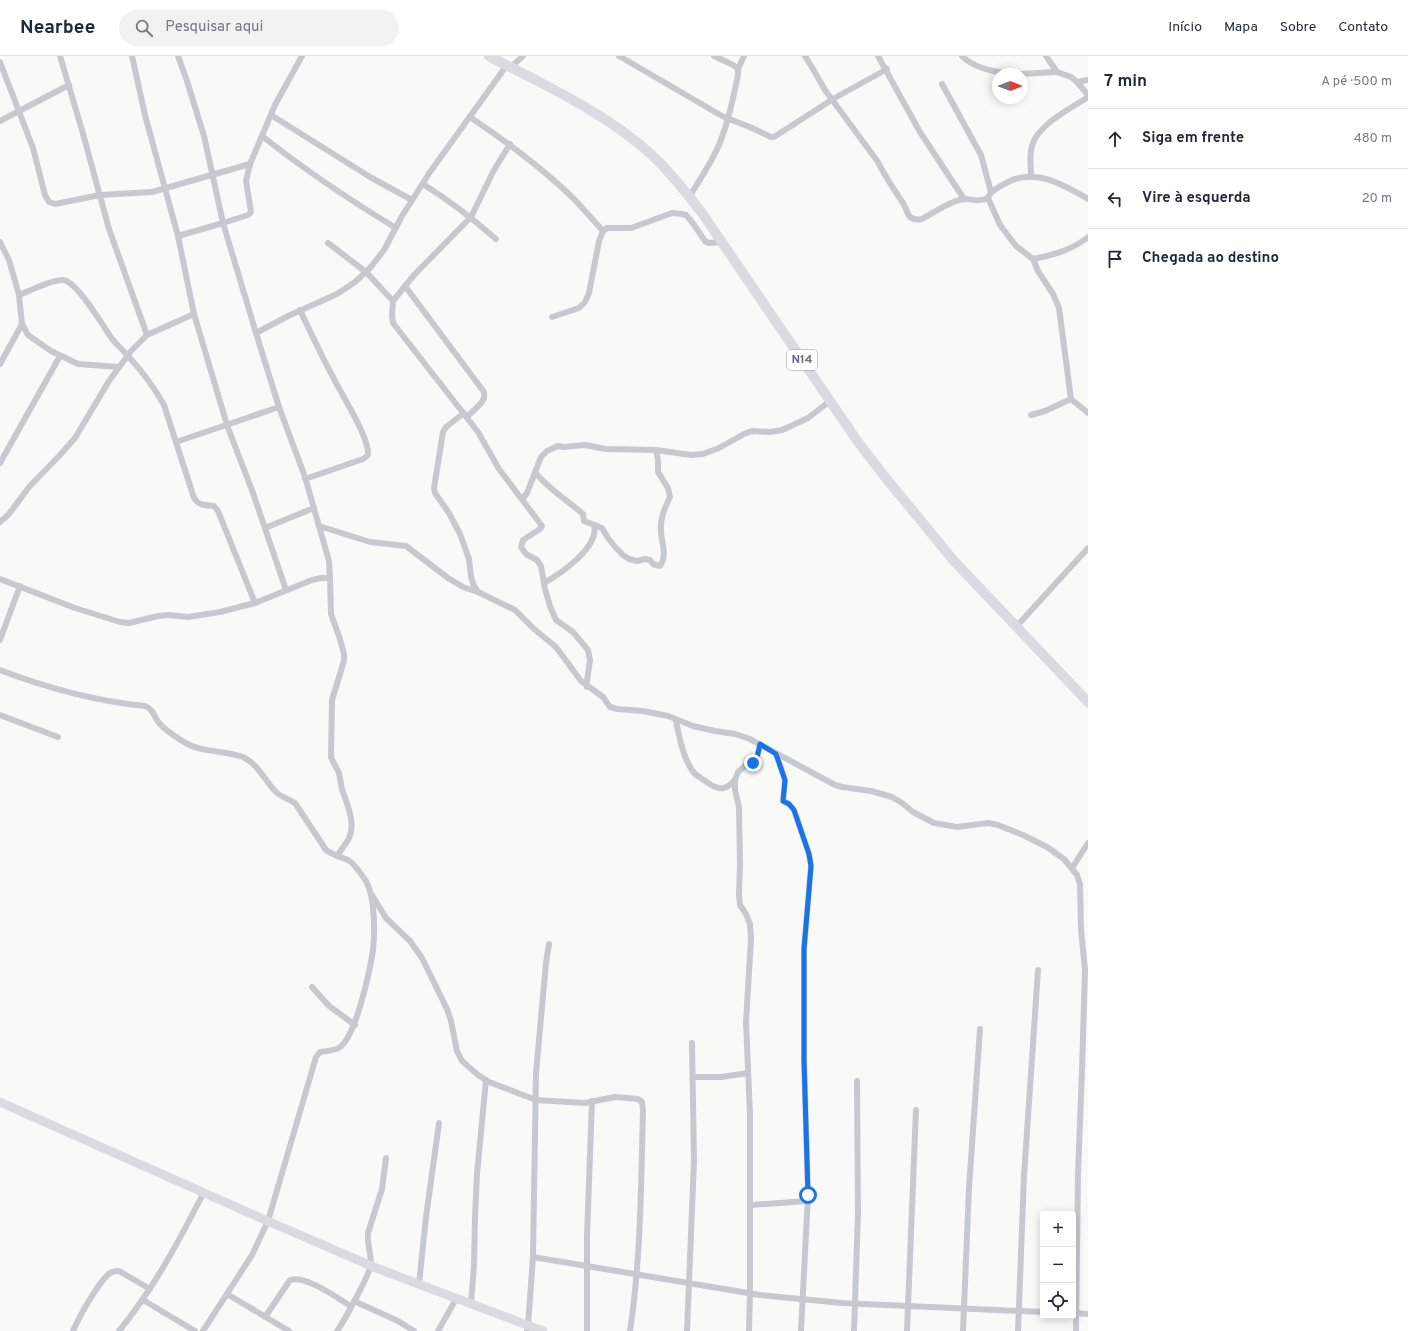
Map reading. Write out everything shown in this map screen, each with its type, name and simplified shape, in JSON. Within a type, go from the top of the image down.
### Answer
[{"type":"main road","name":"N14","points":[[489,56],[540,82],[613,124],[655,158],[675,178],[722,242],[863,448],[919,520],[954,562],[1088,702]]},
{"type":"main road","points":[[0,1102],[371,1266],[471,1304],[528,1328],[543,1331]]},
{"type":"street","points":[[60,56],[109,229],[147,335]]},
{"type":"street","points":[[132,56],[145,115],[178,236],[194,314],[227,425],[253,493],[286,590]]},
{"type":"street","points":[[178,56],[202,130],[223,223],[279,406],[314,508],[329,561],[331,614],[344,654],[344,661],[332,700],[331,757],[340,776],[352,828],[349,838],[337,856]]},
{"type":"street","points":[[178,236],[248,215],[251,212],[246,181],[250,164],[271,115],[302,56]]},
{"type":"street","points":[[256,333],[300,310],[338,294],[355,282],[370,268],[384,250],[412,200],[470,117],[509,66],[523,56]]},
{"type":"street","points":[[619,56],[728,119],[771,137],[774,137],[833,99],[887,69]]},
{"type":"street","points":[[714,56],[738,69]]},
{"type":"street","points":[[689,197],[706,171],[719,144],[728,119],[738,69],[744,56]]},
{"type":"street","points":[[805,56],[825,90],[878,162],[883,173],[889,180],[894,192],[904,204],[910,217],[915,220],[964,199],[983,200],[1006,183],[1018,178],[1030,177],[1047,179],[1060,184],[1088,199]]},
{"type":"street","points":[[878,56],[887,69],[920,132],[964,199]]},
{"type":"street","points":[[962,56],[976,66],[992,70]]},
{"type":"street","points":[[1046,56],[1057,72]]},
{"type":"street","points":[[0,62],[33,148],[45,195],[49,202],[56,204],[100,195],[152,192],[250,164]]},
{"type":"street","points":[[1028,74],[1057,72],[1071,77],[1088,96],[1050,122],[1035,137],[1031,146],[1030,177]]},
{"type":"street","points":[[1077,82],[1088,80]]},
{"type":"street","points":[[942,84],[981,155],[990,195],[1000,224],[1016,246],[1033,259],[1038,271],[1053,294],[1059,308],[1071,399],[1088,413]]},
{"type":"street","points":[[0,121],[69,85]]},
{"type":"street","points":[[271,115],[370,177],[412,200]]},
{"type":"street","points":[[470,117],[510,144],[558,184],[576,201],[603,231]]},
{"type":"street","points":[[262,136],[316,178],[396,228]]},
{"type":"street","points":[[510,144],[494,170],[471,217],[414,275],[393,301],[392,316],[393,323],[478,432],[499,469],[542,526],[540,529],[523,540],[521,548],[526,554],[537,560],[541,566],[550,606],[556,620],[573,632],[588,650],[590,660],[587,687]]},
{"type":"street","points":[[423,184],[471,217],[496,239]]},
{"type":"street","points":[[552,317],[579,308],[585,302],[589,293],[599,241],[603,231],[607,228],[631,228],[672,213],[686,216],[704,241],[709,243],[722,242]]},
{"type":"street","points":[[1033,259],[1061,252],[1078,245],[1088,237]]},
{"type":"street","points":[[0,242],[9,260],[19,295],[22,324],[28,335],[51,351],[78,364],[119,368]]},
{"type":"street","points":[[328,243],[366,272],[393,301]]},
{"type":"street","points":[[19,295],[54,281],[68,281],[80,293],[114,340],[128,355],[157,392],[164,405],[174,431],[176,442],[194,498],[197,503],[214,506],[218,511],[255,603]]},
{"type":"street","points":[[405,286],[484,392],[485,396],[484,401],[446,427],[443,432],[434,488],[450,513],[460,534],[469,559],[471,577],[478,592]]},
{"type":"street","points":[[300,310],[332,376],[364,435],[369,450],[368,455],[363,459],[305,480]]},
{"type":"street","points":[[0,522],[9,514],[29,487],[75,438],[109,381],[128,355],[147,335],[194,314]]},
{"type":"street","points":[[0,364],[22,324]]},
{"type":"street","points":[[0,464],[60,356]]},
{"type":"street","points":[[1031,415],[1045,412],[1071,399]]},
{"type":"street","points":[[522,499],[527,493],[541,457],[547,451],[558,446],[564,447],[585,445],[606,449],[656,450],[691,455],[703,454],[719,448],[752,431],[770,432],[782,430],[808,418],[830,401]]},
{"type":"street","points":[[176,442],[279,406]]},
{"type":"street","points":[[535,472],[542,481],[569,501],[583,514],[584,521],[602,528],[608,538],[623,555],[629,559],[650,560],[653,564],[660,566],[663,561],[664,551],[660,525],[670,497],[668,488],[658,472],[656,450]]},
{"type":"street","points":[[264,528],[314,508]]},
{"type":"street","points":[[544,583],[580,558],[590,543],[595,531],[594,525]]},
{"type":"street","points":[[319,526],[370,542],[406,546],[448,578],[463,587],[478,592],[515,610],[534,630],[556,647],[575,674],[587,687],[603,697],[610,707],[668,716],[676,721],[714,731],[735,734],[750,739],[835,785],[871,791],[892,797],[913,812],[934,823],[957,827],[989,823],[1002,826],[1047,847],[1064,859],[1077,875],[1080,884],[1081,929],[1087,970],[1078,1174],[1076,1283]]},
{"type":"street","points":[[1016,627],[1088,548]]},
{"type":"street","points":[[0,579],[76,608],[120,622],[129,623],[169,614],[188,617],[203,616],[255,603],[312,580],[330,578]]},
{"type":"street","points":[[0,640],[20,586]]},
{"type":"street","points":[[0,670],[69,693],[98,700],[145,706],[150,708],[165,730],[184,742],[195,747],[244,757],[259,770],[278,794],[295,803],[326,850],[349,861],[359,871],[366,882],[370,893],[386,918],[410,941],[422,958],[452,1021],[457,1051],[462,1061],[478,1075],[486,1080],[536,1100],[585,1103],[615,1097],[638,1099],[642,1102],[641,1185],[637,1274],[630,1331]]},
{"type":"street","points":[[0,715],[58,737]]},
{"type":"street","points":[[676,721],[688,763],[695,774],[714,787],[722,789],[728,787],[735,780]]},
{"type":"street","points":[[749,1331],[750,1205],[746,1022],[751,939],[750,924],[740,905],[740,831],[739,807],[735,790],[735,780],[738,772],[745,766],[753,763],[757,758],[760,744]]},
{"type":"street","points":[[776,754],[785,780],[783,801],[789,804],[794,810],[809,854],[811,866],[804,949],[804,1060],[807,1200],[801,1331]]},
{"type":"street","points":[[1072,868],[1088,843]]},
{"type":"street","points":[[203,1331],[252,1255],[268,1221],[316,1057],[320,1052],[336,1049],[342,1046],[355,1025],[372,950],[373,933],[370,893]]},
{"type":"street","points":[[528,1328],[533,1257],[536,1072],[549,944]]},
{"type":"street","points":[[1018,1331],[1020,1311],[1024,1176],[1038,970]]},
{"type":"street","points":[[312,987],[329,1006],[355,1025]]},
{"type":"street","points":[[963,1331],[969,1188],[980,1029]]},
{"type":"street","points":[[687,1331],[694,1161],[692,1043]]},
{"type":"street","points":[[693,1078],[721,1077],[748,1073]]},
{"type":"street","points":[[471,1304],[477,1174],[486,1080]]},
{"type":"street","points":[[854,1331],[858,1213],[857,1080]]},
{"type":"street","points":[[587,1331],[586,1236],[592,1101]]},
{"type":"street","points":[[907,1331],[916,1110]]},
{"type":"street","points":[[419,1284],[426,1217],[439,1123]]},
{"type":"street","points":[[337,1331],[371,1266],[367,1240],[382,1189],[386,1158]]},
{"type":"street","points":[[119,1331],[144,1300],[176,1246],[204,1192]]},
{"type":"street","points":[[750,1205],[807,1200]]},
{"type":"street","points":[[533,1257],[750,1294],[856,1303],[1040,1312]]},
{"type":"street","points":[[73,1331],[80,1316],[104,1280],[111,1273],[120,1271],[150,1289]]},
{"type":"street","points":[[264,1317],[290,1280],[301,1279],[352,1304],[398,1321],[414,1331]]},
{"type":"street","points":[[227,1294],[282,1329],[289,1331]]},
{"type":"street","points":[[438,1331],[456,1299]]},
{"type":"street","points":[[144,1300],[195,1331]]},
{"type":"street","points":[[1076,1313],[1088,1314]]},
{"type":"street","points":[[1075,1319],[1076,1331]]},
{"type":"route","points":[[753,763],[757,758],[760,744],[776,754],[785,780],[783,801],[789,804],[794,810],[809,854],[811,866],[804,949],[803,1006],[808,1195]]}]
